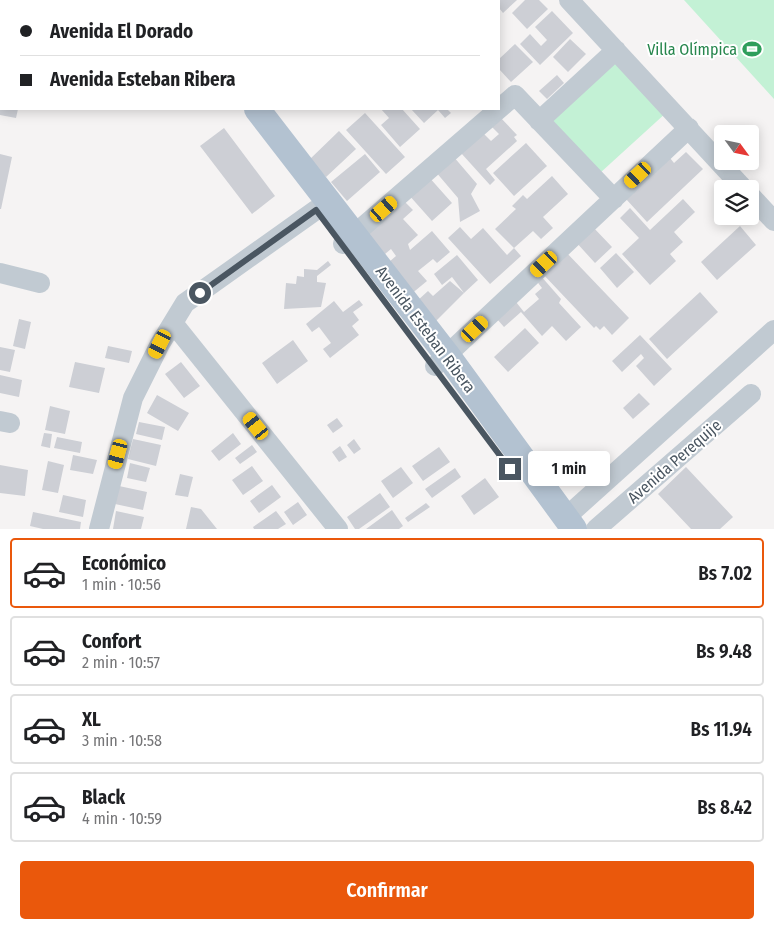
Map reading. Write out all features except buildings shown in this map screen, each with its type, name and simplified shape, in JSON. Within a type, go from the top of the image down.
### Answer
[{"type":"main road","name":"Avenida Esteban Ribera","points":[[240,110],[316,210],[349,240]]},
{"type":"main road","name":"Avenida Esteban Ribera","points":[[258,110],[349,240],[564,525]]},
{"type":"street","points":[[569,0],[736,180]]},
{"type":"street","points":[[539,121],[616,50]]},
{"type":"street","points":[[500,108],[515,95],[614,199]]},
{"type":"street","points":[[349,240],[498,110]]},
{"type":"street","points":[[441,361],[688,128]]},
{"type":"street","points":[[759,205],[774,221]]},
{"type":"street","points":[[99,529],[133,398],[160,344],[185,303],[316,210]]},
{"type":"street","points":[[0,273],[40,283]]},
{"type":"street","points":[[173,323],[338,529]]},
{"type":"street","points":[[564,525],[774,330]]},
{"type":"street","name":"Avenida Perequije","points":[[596,529],[751,394]]},
{"type":"green space","name":"Villa Olímpica","points":[[684,0],[774,0],[774,99]]},
{"type":"green space","points":[[618,58],[667,112],[600,173],[551,119]]},
{"type":"place","name":"Villa Olímpica","points":[[752,49]]},
{"type":"route","points":[[200,293],[316,210],[435,366],[510,469]]}]
